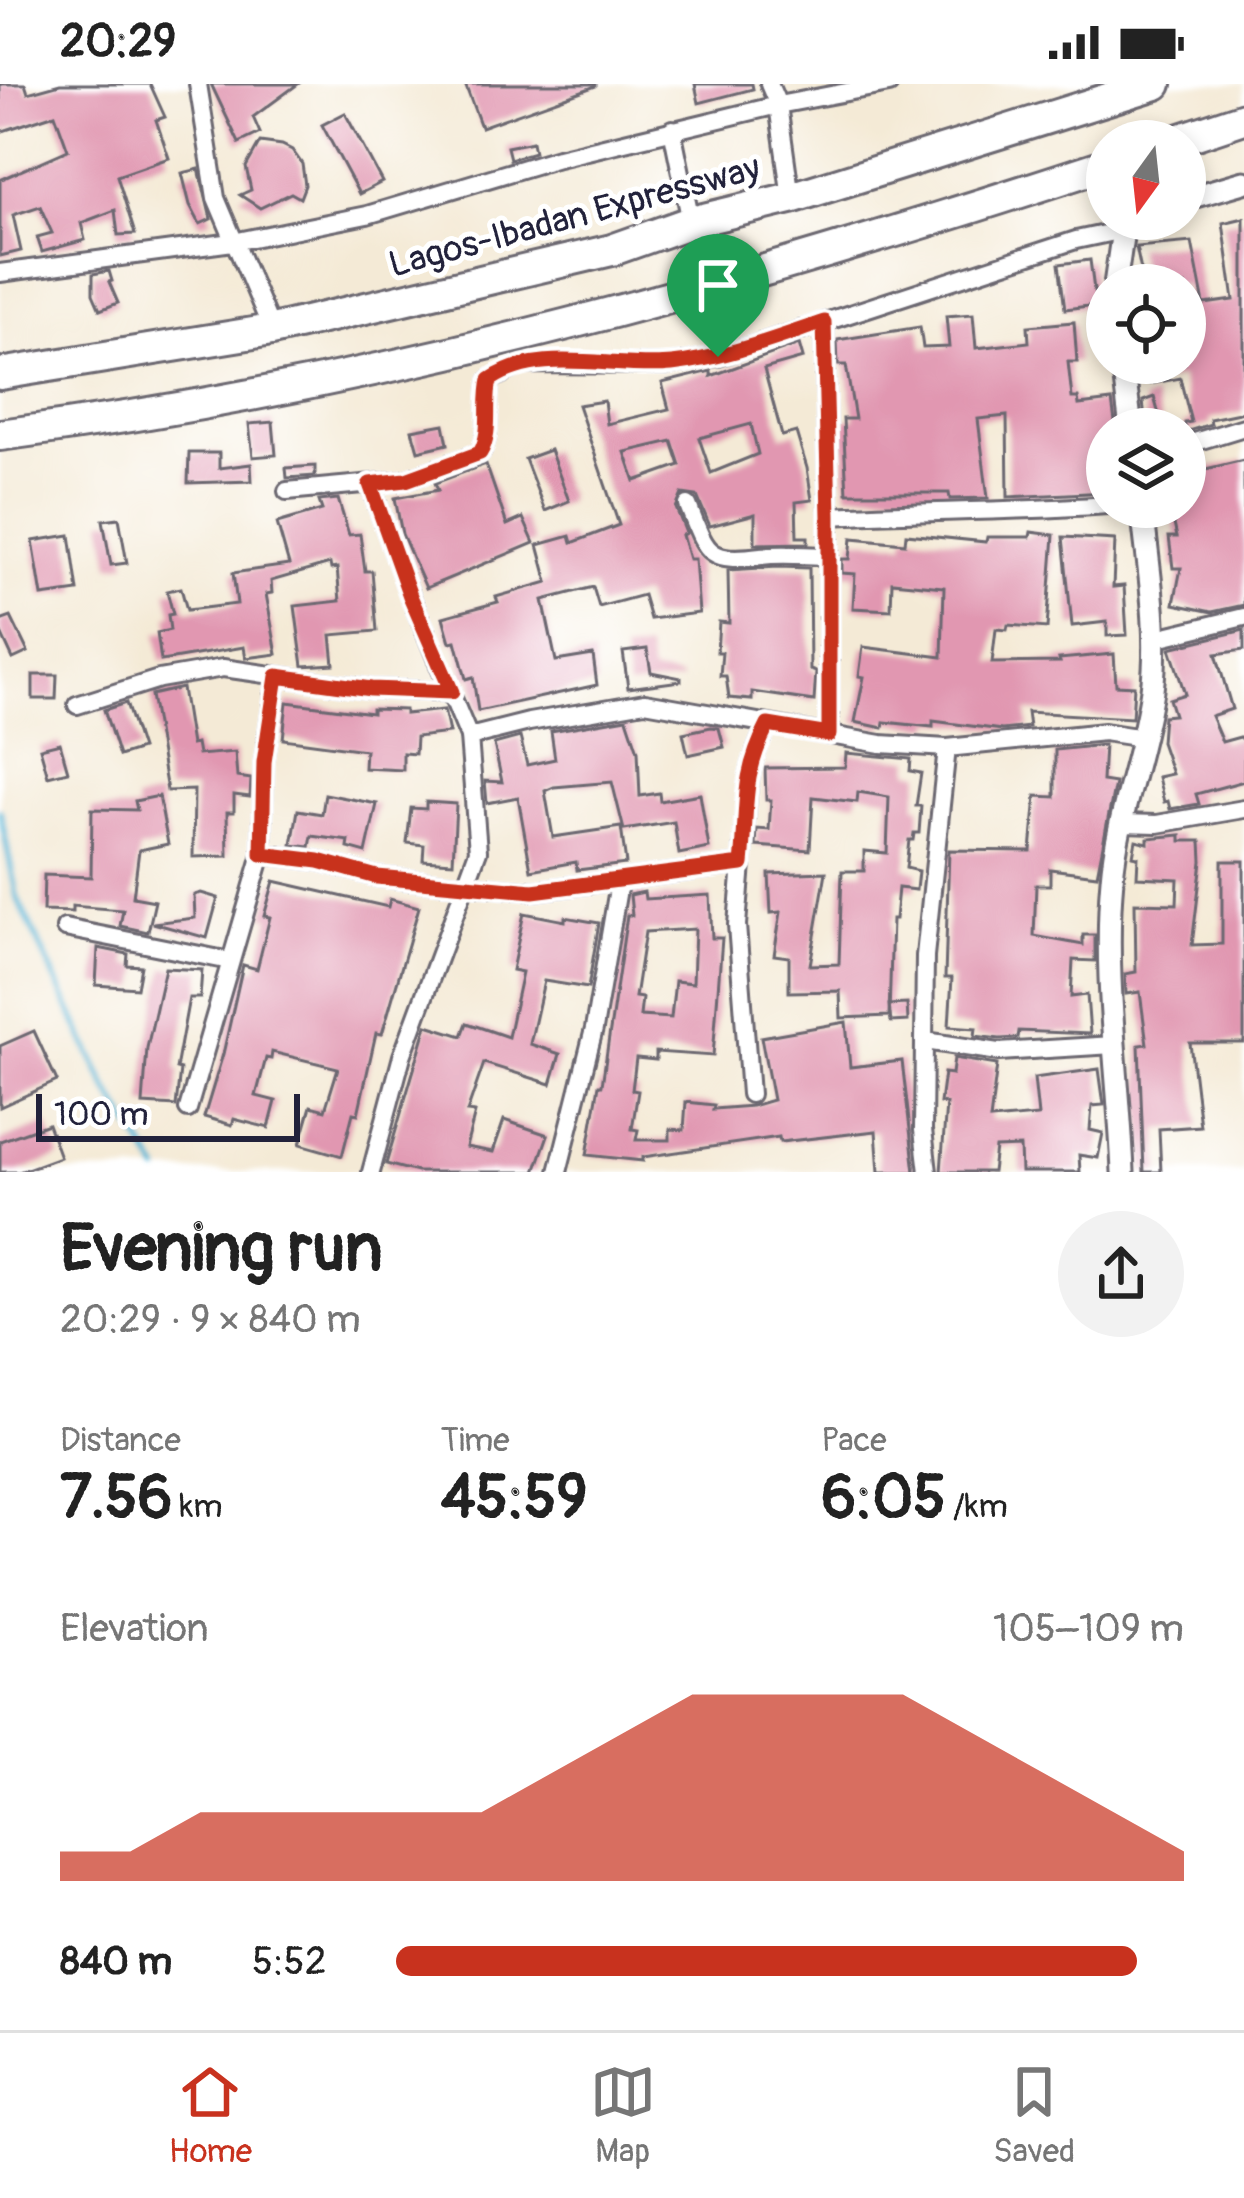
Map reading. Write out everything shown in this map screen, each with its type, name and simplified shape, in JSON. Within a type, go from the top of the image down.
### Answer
[{"type":"highway","name":"Lagos-Ibadan Expressway","points":[[0,374],[272,330],[612,250],[691,222],[790,198],[1156,84]]},
{"type":"highway","points":[[1206,131],[1244,118]]},
{"type":"highway","points":[[0,435],[280,391],[634,308],[1086,170]]},
{"type":"street","points":[[198,84],[216,198],[272,330]]},
{"type":"street","points":[[769,84],[778,105],[790,198]]},
{"type":"street","points":[[0,273],[233,242],[367,215],[672,129],[889,84]]},
{"type":"street","points":[[672,129],[691,222]]},
{"type":"street","points":[[1206,193],[1244,182]]},
{"type":"street","points":[[287,491],[406,480],[480,453],[487,441],[490,380],[522,364],[667,364],[718,357],[1086,237]]},
{"type":"street","points":[[824,322],[829,735]]},
{"type":"street","points":[[1206,439],[1244,427]]},
{"type":"street","points":[[370,484],[469,737],[478,850],[402,1056],[371,1172]]},
{"type":"street","points":[[688,505],[704,546],[731,561],[828,556]]},
{"type":"street","points":[[829,516],[1086,507]]},
{"type":"street","points":[[1123,1172],[1110,920],[1112,874],[1155,666],[1144,528]]},
{"type":"street","points":[[1153,639],[1244,617]]},
{"type":"street","points":[[77,705],[194,670],[223,668],[371,689],[452,692]]},
{"type":"street","points":[[188,1109],[262,854],[264,762],[277,676]]},
{"type":"street","points":[[469,737],[645,702],[829,735],[947,748],[1105,732],[1143,738]]},
{"type":"street","points":[[750,1094],[737,926],[747,776],[768,725]]},
{"type":"street","points":[[928,1172],[923,1130],[925,956],[947,748]]},
{"type":"street","points":[[1122,824],[1175,822],[1244,808]]},
{"type":"street","points":[[262,854],[319,861],[377,877],[533,891],[742,864]]},
{"type":"street","points":[[558,1172],[594,1029],[620,883]]},
{"type":"street","points":[[65,928],[230,961]]},
{"type":"street","points":[[926,1041],[999,1052],[1114,1045]]},
{"type":"building","points":[[0,84],[25,84],[28,93],[60,84],[150,84],[165,117],[156,120],[169,158],[117,176],[135,234],[118,235],[115,210],[81,223],[85,240],[42,252],[37,237],[52,233],[40,206],[13,215],[21,251],[0,256],[0,180],[68,150],[55,114],[0,132]]},
{"type":"building","points":[[211,84],[298,84],[253,117],[260,133],[239,143]]},
{"type":"building","points":[[465,84],[596,84],[596,86],[481,127]]},
{"type":"building","points":[[695,84],[752,84],[753,89],[699,103]]},
{"type":"building","points":[[345,113],[382,182],[359,194],[322,125]]},
{"type":"building","points":[[260,142],[292,150],[302,164],[305,185],[300,198],[291,193],[260,208],[240,195],[251,190],[246,167]]},
{"type":"building","points":[[532,142],[534,152],[510,159],[507,147]]},
{"type":"building","points":[[199,169],[211,219],[200,224],[182,173]]},
{"type":"building","points":[[1244,218],[1244,412],[1210,419],[1206,426],[1206,408],[1188,408],[1182,384],[1206,384],[1206,304],[1234,300],[1223,223]]},
{"type":"building","points":[[1192,242],[1196,264],[1140,264],[1136,247]]},
{"type":"building","points":[[1090,260],[1086,264],[1086,306],[1065,309],[1059,264]]},
{"type":"building","points":[[109,271],[118,303],[100,310],[93,294],[93,274]]},
{"type":"building","points":[[973,314],[976,348],[1029,342],[1028,326],[1074,322],[1077,362],[1068,362],[1072,398],[1078,398],[1079,405],[1112,401],[1113,408],[1086,408],[1086,493],[1008,497],[1007,416],[978,419],[988,498],[950,499],[949,493],[847,493],[843,419],[855,419],[846,365],[838,365],[837,340],[920,327],[923,348],[949,347],[946,316]]},
{"type":"building","points":[[799,344],[803,358],[764,369],[782,436],[796,432],[807,468],[812,500],[796,502],[797,537],[808,537],[808,543],[755,544],[755,514],[710,526],[697,496],[682,494],[676,508],[689,559],[695,559],[699,613],[650,619],[643,595],[599,607],[593,587],[543,600],[556,661],[593,655],[597,685],[478,711],[473,677],[466,679],[456,641],[450,642],[443,617],[548,582],[538,545],[570,536],[572,543],[619,525],[578,405],[604,401],[607,424],[669,409],[662,383],[711,371],[711,376]],"holes":[[[751,424],[758,454],[711,473],[699,438]],[[672,441],[680,465],[635,481],[625,452]]]},
{"type":"building","points":[[1154,397],[1157,408],[1144,408],[1143,401]]},
{"type":"building","points":[[273,422],[276,455],[253,457],[249,424]]},
{"type":"building","points":[[444,424],[448,444],[418,451],[412,430]]},
{"type":"building","points":[[550,450],[569,501],[545,511],[525,459]]},
{"type":"building","points":[[189,453],[219,453],[219,468],[251,464],[252,481],[188,483]]},
{"type":"building","points":[[1244,460],[1244,605],[1212,612],[1174,604],[1181,568],[1173,568],[1169,537],[1177,537],[1175,528],[1206,528],[1206,469]]},
{"type":"building","points":[[486,464],[507,525],[523,518],[534,543],[426,588],[402,534],[395,498],[438,490],[435,483]]},
{"type":"building","points":[[315,466],[315,476],[287,478],[286,468]]},
{"type":"building","points":[[338,499],[349,535],[360,534],[365,571],[372,571],[377,631],[331,635],[334,664],[303,666],[295,606],[340,601],[337,568],[331,569],[330,564],[271,581],[272,593],[266,594],[277,654],[246,658],[244,647],[161,661],[157,633],[170,630],[168,615],[173,614],[167,591],[181,588],[187,610],[237,604],[233,573],[289,565],[277,523],[322,510],[319,501]]},
{"type":"building","points":[[119,518],[127,563],[111,565],[103,520]]},
{"type":"building","points":[[1031,532],[1054,535],[1047,628],[1008,625],[1007,630],[996,629],[992,663],[1060,662],[1114,654],[1116,685],[1134,686],[1132,718],[1027,712],[1029,727],[1002,730],[933,721],[933,727],[884,722],[883,728],[855,722],[864,677],[859,676],[863,647],[942,657],[944,587],[892,582],[891,610],[853,608],[855,574],[842,573],[842,559],[850,559],[852,538],[905,543],[906,534],[986,542],[987,537],[1030,537]]},
{"type":"building","points":[[70,535],[78,591],[42,596],[33,541]]},
{"type":"building","points":[[1063,537],[1115,540],[1113,587],[1124,586],[1127,635],[1107,636],[1107,622],[1072,626]]},
{"type":"building","points":[[809,568],[814,701],[752,692],[752,700],[729,698],[726,676],[720,676],[722,652],[717,652],[719,622],[729,623],[728,570]]},
{"type":"building","points":[[11,617],[28,652],[13,659],[0,631],[0,621]]},
{"type":"building","points":[[1244,630],[1244,650],[1216,654],[1232,709],[1211,716],[1222,742],[1244,740],[1244,781],[1196,794],[1199,804],[1170,809],[1158,777],[1172,774],[1161,742],[1163,716],[1174,715],[1169,699],[1185,694],[1170,648]]},
{"type":"building","points":[[647,649],[651,672],[681,681],[628,688],[623,652]]},
{"type":"building","points":[[33,675],[57,675],[56,699],[33,699]]},
{"type":"building","points":[[182,688],[191,745],[196,744],[198,755],[235,752],[237,777],[251,779],[250,797],[234,795],[234,812],[227,812],[228,856],[193,857],[194,790],[167,791],[151,695]]},
{"type":"building","points":[[287,702],[372,713],[372,709],[405,710],[405,714],[444,710],[449,733],[416,737],[415,754],[403,753],[403,770],[364,768],[365,750],[283,739]]},
{"type":"building","points":[[126,703],[141,749],[119,756],[104,710]]},
{"type":"building","points":[[627,718],[638,751],[640,796],[659,793],[660,801],[700,794],[709,848],[679,854],[674,822],[624,830],[612,782],[554,787],[545,791],[553,837],[621,827],[626,864],[577,870],[576,862],[531,870],[518,797],[487,803],[485,781],[502,782],[494,744],[520,737],[527,765],[555,759],[551,731]]},
{"type":"building","points":[[719,728],[724,747],[688,755],[683,733]]},
{"type":"building","points":[[60,743],[68,771],[48,776],[40,748]]},
{"type":"building","points":[[1104,745],[1102,781],[1115,783],[1097,875],[1050,869],[1050,885],[1036,885],[1034,936],[1083,945],[1083,935],[1095,935],[1095,961],[1073,960],[1071,997],[1087,995],[1090,1034],[1019,1031],[1018,1038],[1000,1039],[975,1036],[976,1028],[949,1026],[952,978],[945,978],[949,850],[1031,851],[1036,796],[1055,797],[1055,750]]},
{"type":"building","points":[[846,753],[911,759],[910,771],[921,773],[916,806],[921,806],[919,833],[909,840],[906,868],[918,871],[916,890],[898,888],[892,919],[889,1016],[841,1018],[840,991],[789,992],[789,957],[774,955],[781,912],[771,913],[769,874],[826,872],[810,965],[839,964],[842,871],[864,871],[864,851],[887,853],[889,797],[858,792],[857,802],[813,797],[810,850],[756,846],[757,829],[769,830],[771,800],[766,800],[765,768],[845,767]]},
{"type":"building","points":[[325,794],[377,804],[366,853],[348,848],[349,841],[312,836],[310,847],[292,845],[298,810],[322,814]]},
{"type":"building","points":[[159,796],[168,844],[139,850],[133,897],[155,901],[148,932],[120,926],[123,910],[72,906],[72,912],[43,911],[44,875],[91,877],[92,809],[137,810],[135,801]]},
{"type":"building","points":[[426,802],[456,804],[453,862],[423,860],[424,845],[407,843],[411,808],[426,809]]},
{"type":"building","points":[[1181,835],[1181,841],[1201,841],[1192,945],[1222,944],[1222,861],[1244,861],[1244,1043],[1190,1043],[1200,1126],[1159,1129],[1161,1172],[1144,1172],[1139,1045],[1147,1044],[1140,992],[1126,994],[1125,974],[1136,972],[1135,903],[1177,904],[1178,879],[1137,877],[1138,857],[1133,856],[1136,840],[1148,843],[1148,838]]},
{"type":"building","points":[[274,881],[388,907],[390,899],[419,907],[382,1034],[376,1033],[358,1114],[353,1113],[342,1156],[300,1144],[311,1106],[325,1110],[338,1068],[272,1052],[256,1096],[276,1101],[269,1128],[204,1117],[243,965],[257,969]]},
{"type":"building","points":[[644,892],[645,899],[710,895],[712,938],[722,938],[713,1056],[656,1052],[656,1060],[636,1058],[632,1090],[638,1091],[632,1129],[638,1130],[636,1140],[670,1140],[670,1129],[684,1130],[686,1102],[714,1105],[713,1109],[773,1100],[761,1037],[846,1022],[850,1067],[902,1061],[915,1172],[879,1172],[876,1131],[780,1142],[779,1137],[643,1157],[643,1161],[587,1155],[627,915],[632,915],[630,895]],"holes":[[[695,929],[693,983],[675,981],[671,1018],[640,1016],[642,998],[635,997],[645,932]]]},
{"type":"building","points":[[194,895],[218,898],[207,938],[153,923],[195,918]]},
{"type":"building","points":[[524,913],[599,923],[588,988],[544,981],[530,1044],[560,1054],[551,1084],[484,1063],[467,1112],[475,1113],[466,1147],[493,1152],[504,1120],[548,1135],[535,1172],[417,1172],[386,1164],[427,1025],[462,1036],[467,1023],[508,1037],[522,972],[512,970]]},
{"type":"building","points":[[98,948],[128,954],[127,965],[141,966],[137,988],[96,985]]},
{"type":"building","points":[[165,968],[202,970],[200,998],[189,998],[176,1069],[180,1070],[176,1106],[143,1104],[147,1048]]},
{"type":"building","points":[[907,1004],[908,1021],[891,1022],[889,1005]]},
{"type":"building","points":[[34,1031],[57,1081],[0,1107],[0,1046]]},
{"type":"building","points":[[954,1058],[997,1065],[990,1120],[1038,1116],[1034,1078],[1099,1069],[1104,1105],[1092,1106],[1090,1130],[1103,1133],[1098,1158],[1079,1155],[1080,1172],[1021,1172],[1020,1147],[995,1148],[992,1172],[941,1172],[946,1104],[940,1103],[944,1073],[952,1074]]},
{"type":"building","points":[[48,1124],[60,1157],[19,1172],[0,1172],[0,1141]]},
{"type":"waterway","points":[[0,811],[17,897],[106,1086],[159,1171]]},
{"type":"route","points":[[824,322],[829,735],[768,725],[747,776],[742,864],[533,891],[377,877],[319,861],[262,854],[264,762],[277,676],[371,689],[452,692],[410,596],[370,484],[406,480],[480,453],[487,441],[490,380],[522,364],[667,364],[718,357],[824,322]]}]
